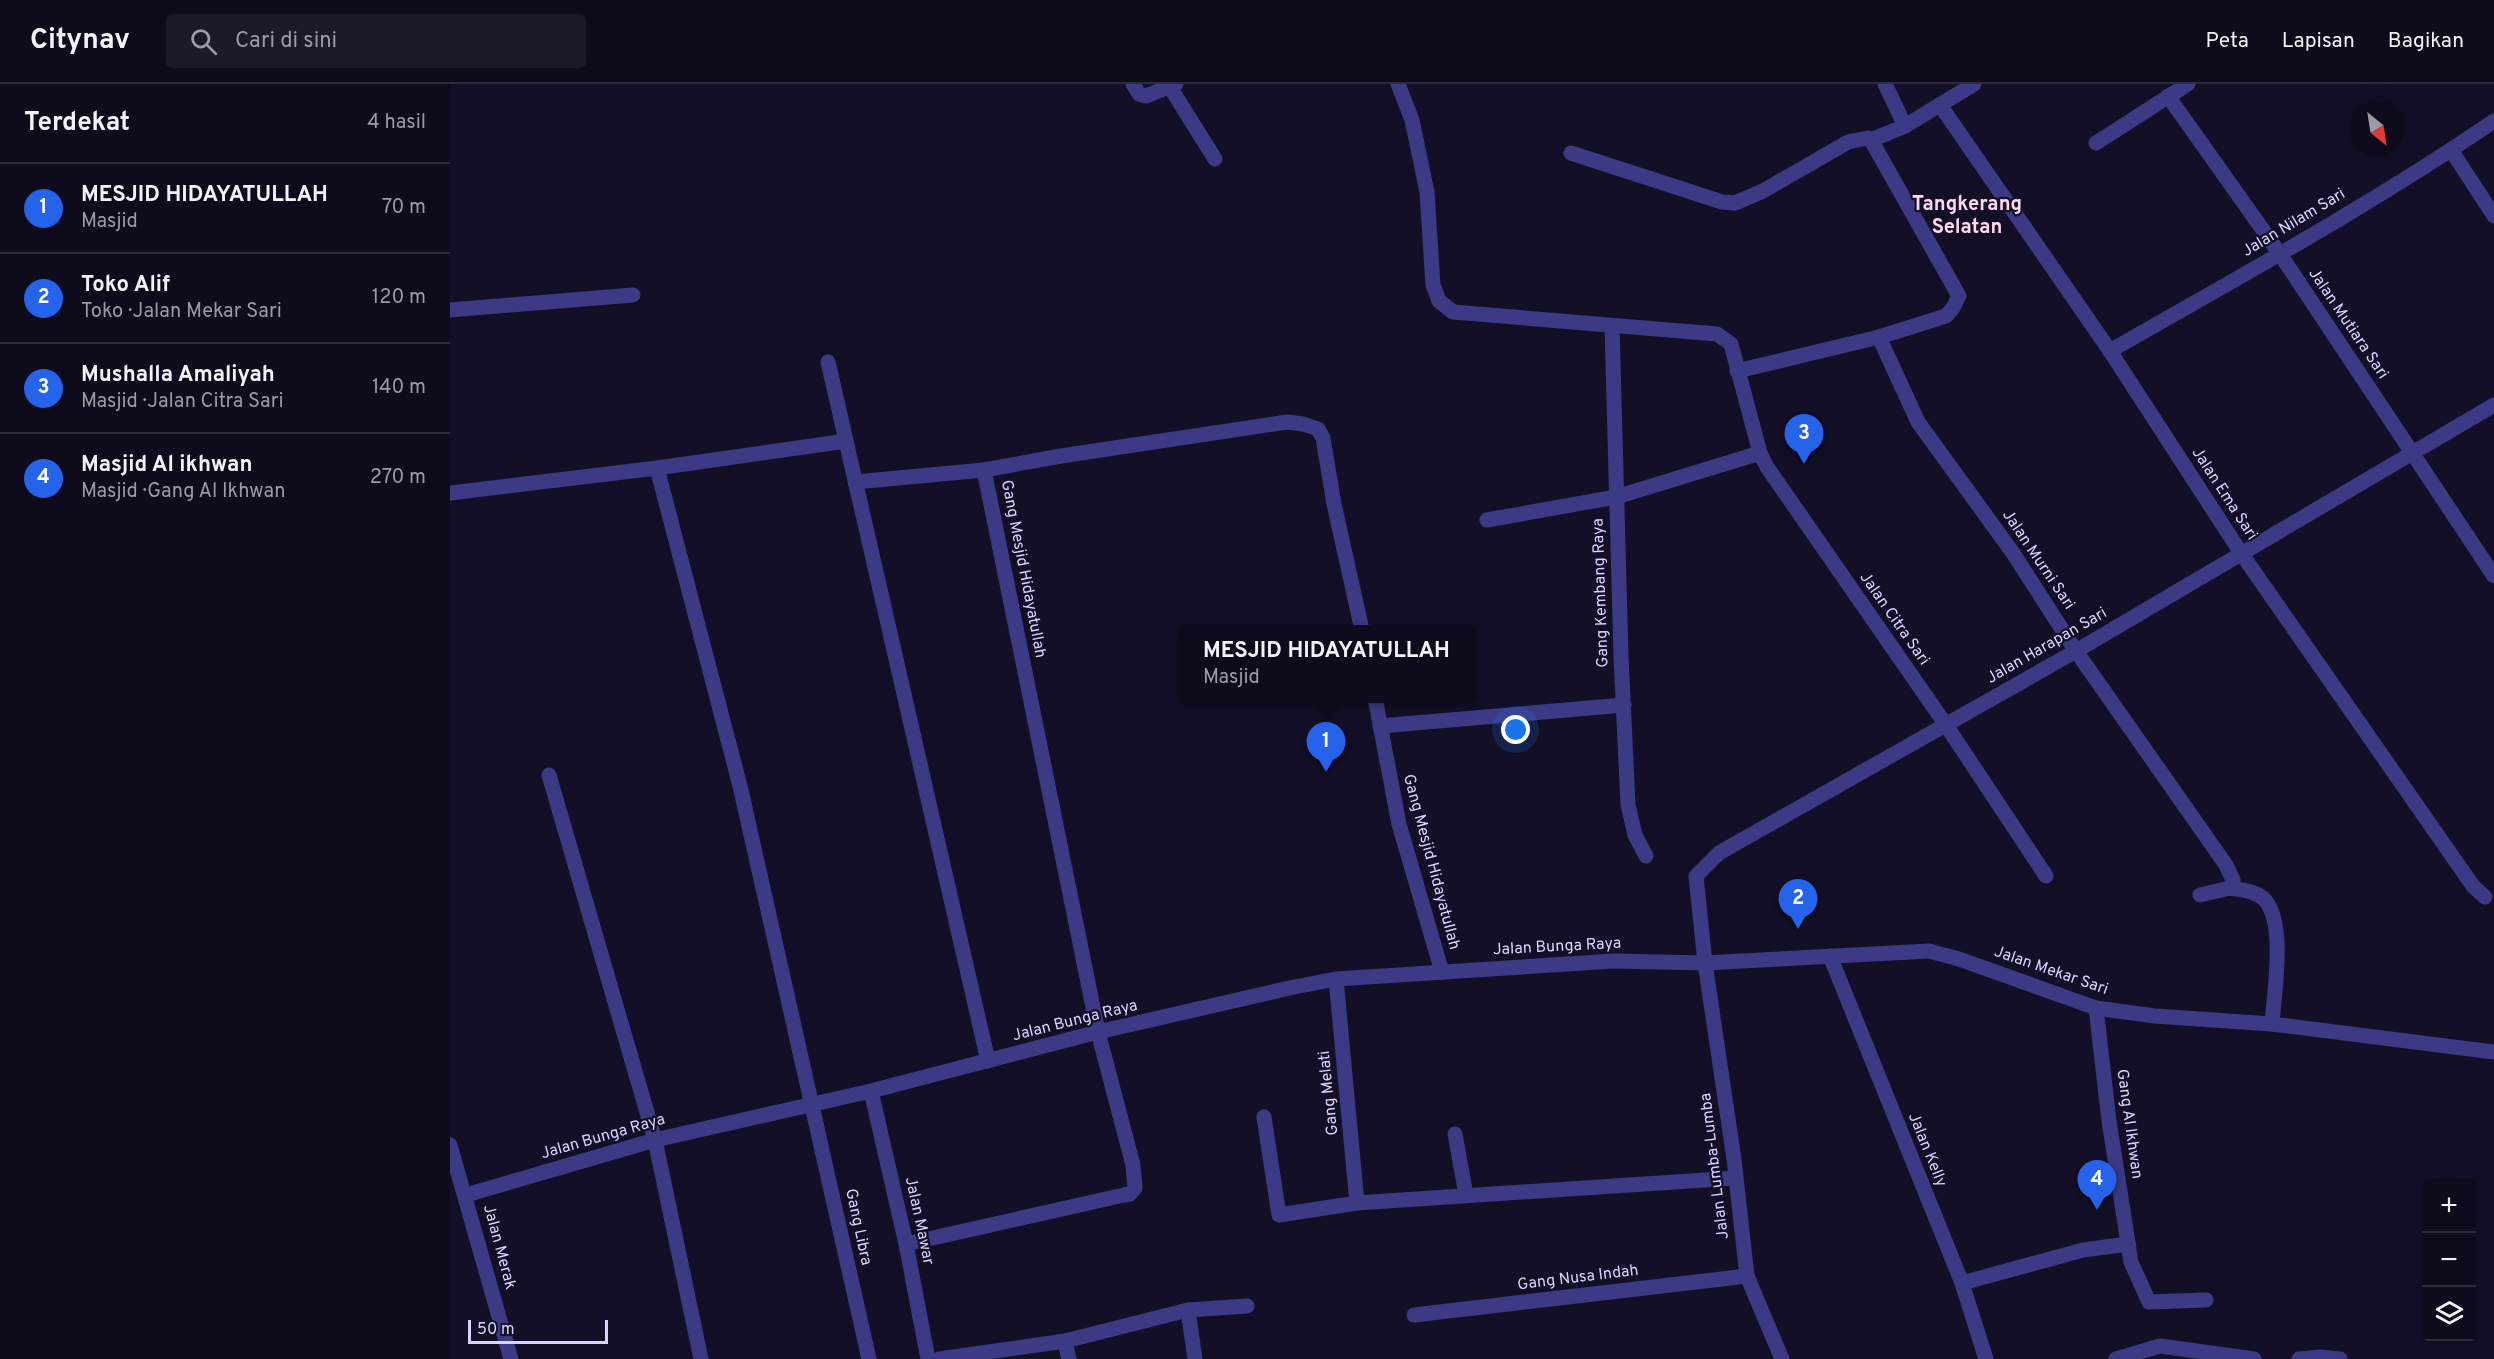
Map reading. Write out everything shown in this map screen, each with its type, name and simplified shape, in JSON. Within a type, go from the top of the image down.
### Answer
[{"type":"street","points":[[1133,84],[1139,94],[1146,96],[1173,85],[1215,159]]},
{"type":"street","points":[[1398,84],[1412,120],[1427,192],[1432,285],[1439,301],[1453,312],[1612,326]]},
{"type":"street","points":[[1885,84],[1905,126]]},
{"type":"street","points":[[1871,140],[1905,126],[1974,84]]},
{"type":"street","points":[[2096,142],[2188,84]]},
{"type":"street","name":"Jalan Mutiara Sari","points":[[2168,96],[2280,254],[2494,576]]},
{"type":"street","name":"Jalan Ema Sari","points":[[1940,105],[2110,351],[2241,553],[2473,886],[2485,897]]},
{"type":"street","name":"Jalan Nilam Sari","points":[[2110,351],[2280,254],[2451,150],[2494,121]]},
{"type":"street","points":[[1571,153],[1735,204],[1763,191],[1848,142],[1859,138],[1871,140],[1959,296],[1953,308],[1946,316],[1879,337],[1737,371]]},
{"type":"street","points":[[2451,150],[2494,216]]},
{"type":"street","points":[[450,310],[633,295]]},
{"type":"street","name":"Jalan Citra Sari","points":[[1612,326],[1717,334],[1731,344],[1760,453],[2046,876]]},
{"type":"street","name":"Gang Kembang Raya","points":[[1612,326],[1628,805],[1635,836],[1646,856]]},
{"type":"street","name":"Jalan Murni Sari","points":[[1879,337],[1918,422],[2013,553],[2076,651],[2226,865],[2234,880],[2230,888]]},
{"type":"street","points":[[828,362],[988,1061]]},
{"type":"street","name":"Jalan Harapan Sari","points":[[1705,963],[1696,876],[1719,853],[2076,651],[2494,405]]},
{"type":"street","name":"Gang Mesjid Hidayatullah","points":[[906,1244],[1124,1195],[1135,1188],[1133,1165],[1098,1032],[984,470],[1072,454],[1287,422],[1318,429],[1323,438],[1334,504],[1361,625]]},
{"type":"street","points":[[450,493],[657,468],[846,441]]},
{"type":"street","points":[[1486,520],[1616,497],[1760,453]]},
{"type":"street","name":"Gang Libra","points":[[657,468],[740,786],[869,1359]]},
{"type":"street","points":[[855,482],[984,470]]},
{"type":"street","name":"Gang Mesjid Hidayatullah","points":[[1376,703],[1399,824],[1442,972]]},
{"type":"street","points":[[1380,726],[1624,705]]},
{"type":"street","points":[[549,775],[655,1140],[701,1359]]},
{"type":"street","points":[[2200,895],[2230,888],[2254,893],[2265,900],[2278,938],[2272,1024]]},
{"type":"street","name":"Jalan Mekar Sari","points":[[1705,963],[1929,951],[1959,959],[2096,1008],[2155,1016],[2272,1024],[2494,1052]]},
{"type":"street","name":"Jalan Kelly","points":[[1830,956],[1962,1283],[1986,1359]]},
{"type":"street","name":"Jalan Bunga Raya","points":[[466,1195],[655,1140],[871,1091],[1098,1032],[1336,979],[1614,961],[1705,963]]},
{"type":"street","name":"Jalan Lumba-Lumba","points":[[1705,963],[1734,1159],[1747,1276],[1782,1359]]},
{"type":"street","name":"Gang Melati","points":[[1336,979],[1357,1203]]},
{"type":"street","name":"Gang Al Ikhwan","points":[[2096,1008],[2109,1121],[2131,1262],[2149,1302],[2206,1300]]},
{"type":"street","name":"Jalan Mawar","points":[[871,1091],[906,1244],[928,1359]]},
{"type":"street","points":[[1264,1117],[1278,1215],[1357,1203],[1735,1178]]},
{"type":"street","points":[[1455,1134],[1466,1195]]},
{"type":"street","name":"Jalan Merak","points":[[450,1145],[511,1359]]},
{"type":"street","points":[[1962,1283],[2083,1250],[2128,1244]]},
{"type":"street","name":"Gang Nusa Indah","points":[[1413,1315],[1747,1276]]},
{"type":"street","points":[[939,1359],[1065,1341],[1188,1310],[1247,1306]]},
{"type":"street","points":[[1188,1310],[1195,1359]]},
{"type":"street","points":[[1065,1341],[1069,1359]]},
{"type":"street","points":[[2116,1359],[2160,1346],[2254,1359]]},
{"type":"street","points":[[2299,1359],[2320,1357],[2340,1359]]},
{"type":"place","name":"Mushalla Amaliyah","points":[[1804,464]]},
{"type":"place","name":"MESJID HIDAYATULLAH","points":[[1326,772]]},
{"type":"place","name":"Toko Alif","points":[[1798,929]]},
{"type":"place","name":"Masjid Al ikhwan","points":[[2097,1210]]},
{"type":"district","name":"Tangkerang Selatan","points":[[1967,216]]}]
